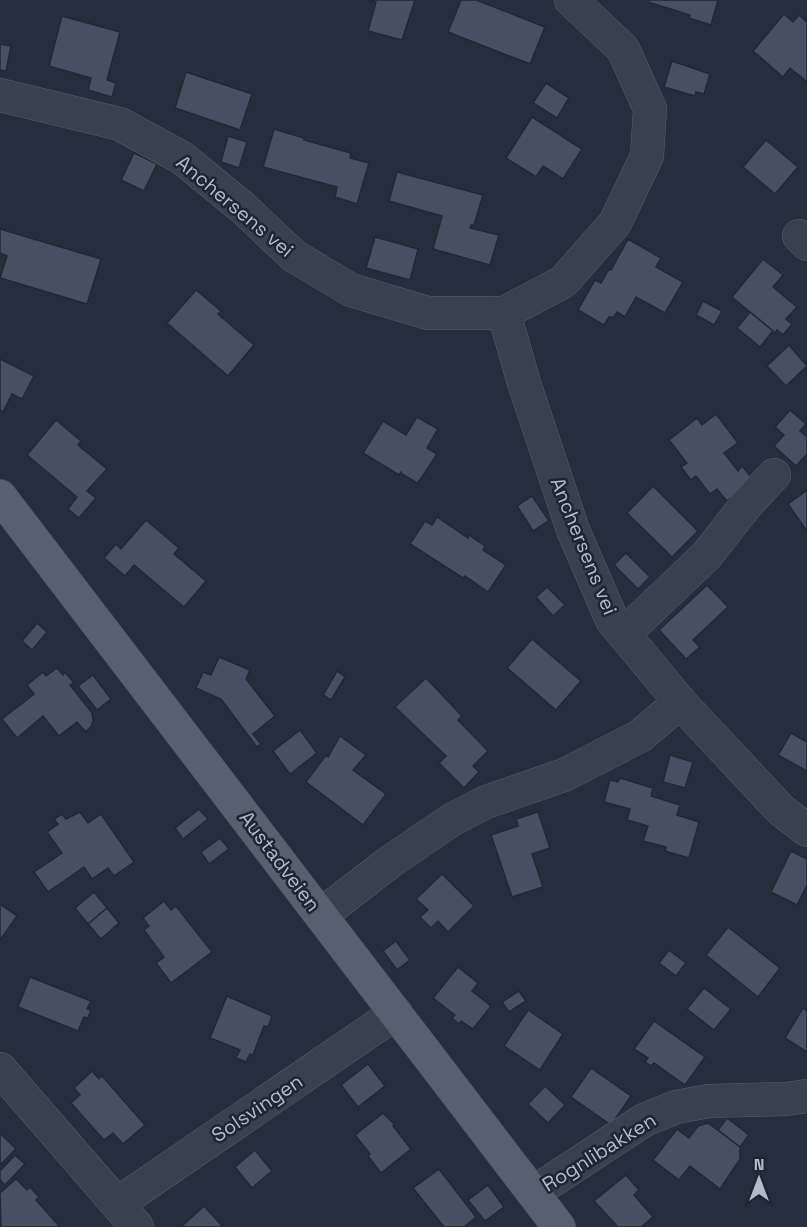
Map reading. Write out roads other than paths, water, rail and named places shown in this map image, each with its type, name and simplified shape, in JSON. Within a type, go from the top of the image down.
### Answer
[{"type":"main road","name":"Austadveien","points":[[0,496],[559,1227]]},
{"type":"street","name":"Anchersens vei","points":[[0,95],[120,124],[131,129],[182,158],[242,207],[294,256],[351,290],[428,313],[504,313],[563,282],[615,223],[647,156],[650,109],[623,49],[571,0]]},
{"type":"street","name":"Anchersens vei","points":[[504,313],[524,383],[573,531],[612,620],[680,702]]},
{"type":"street","points":[[624,634],[706,556],[747,504],[774,476]]},
{"type":"street","points":[[321,915],[391,861],[453,819],[486,802],[564,775],[640,736],[680,702],[781,810],[807,831]]},
{"type":"street","name":"Solsvingen","points":[[0,1069],[127,1215],[396,1013]]},
{"type":"street","name":"Rognlibakken","points":[[533,1193],[644,1120],[676,1107],[709,1101],[786,1099],[807,1096]]}]
